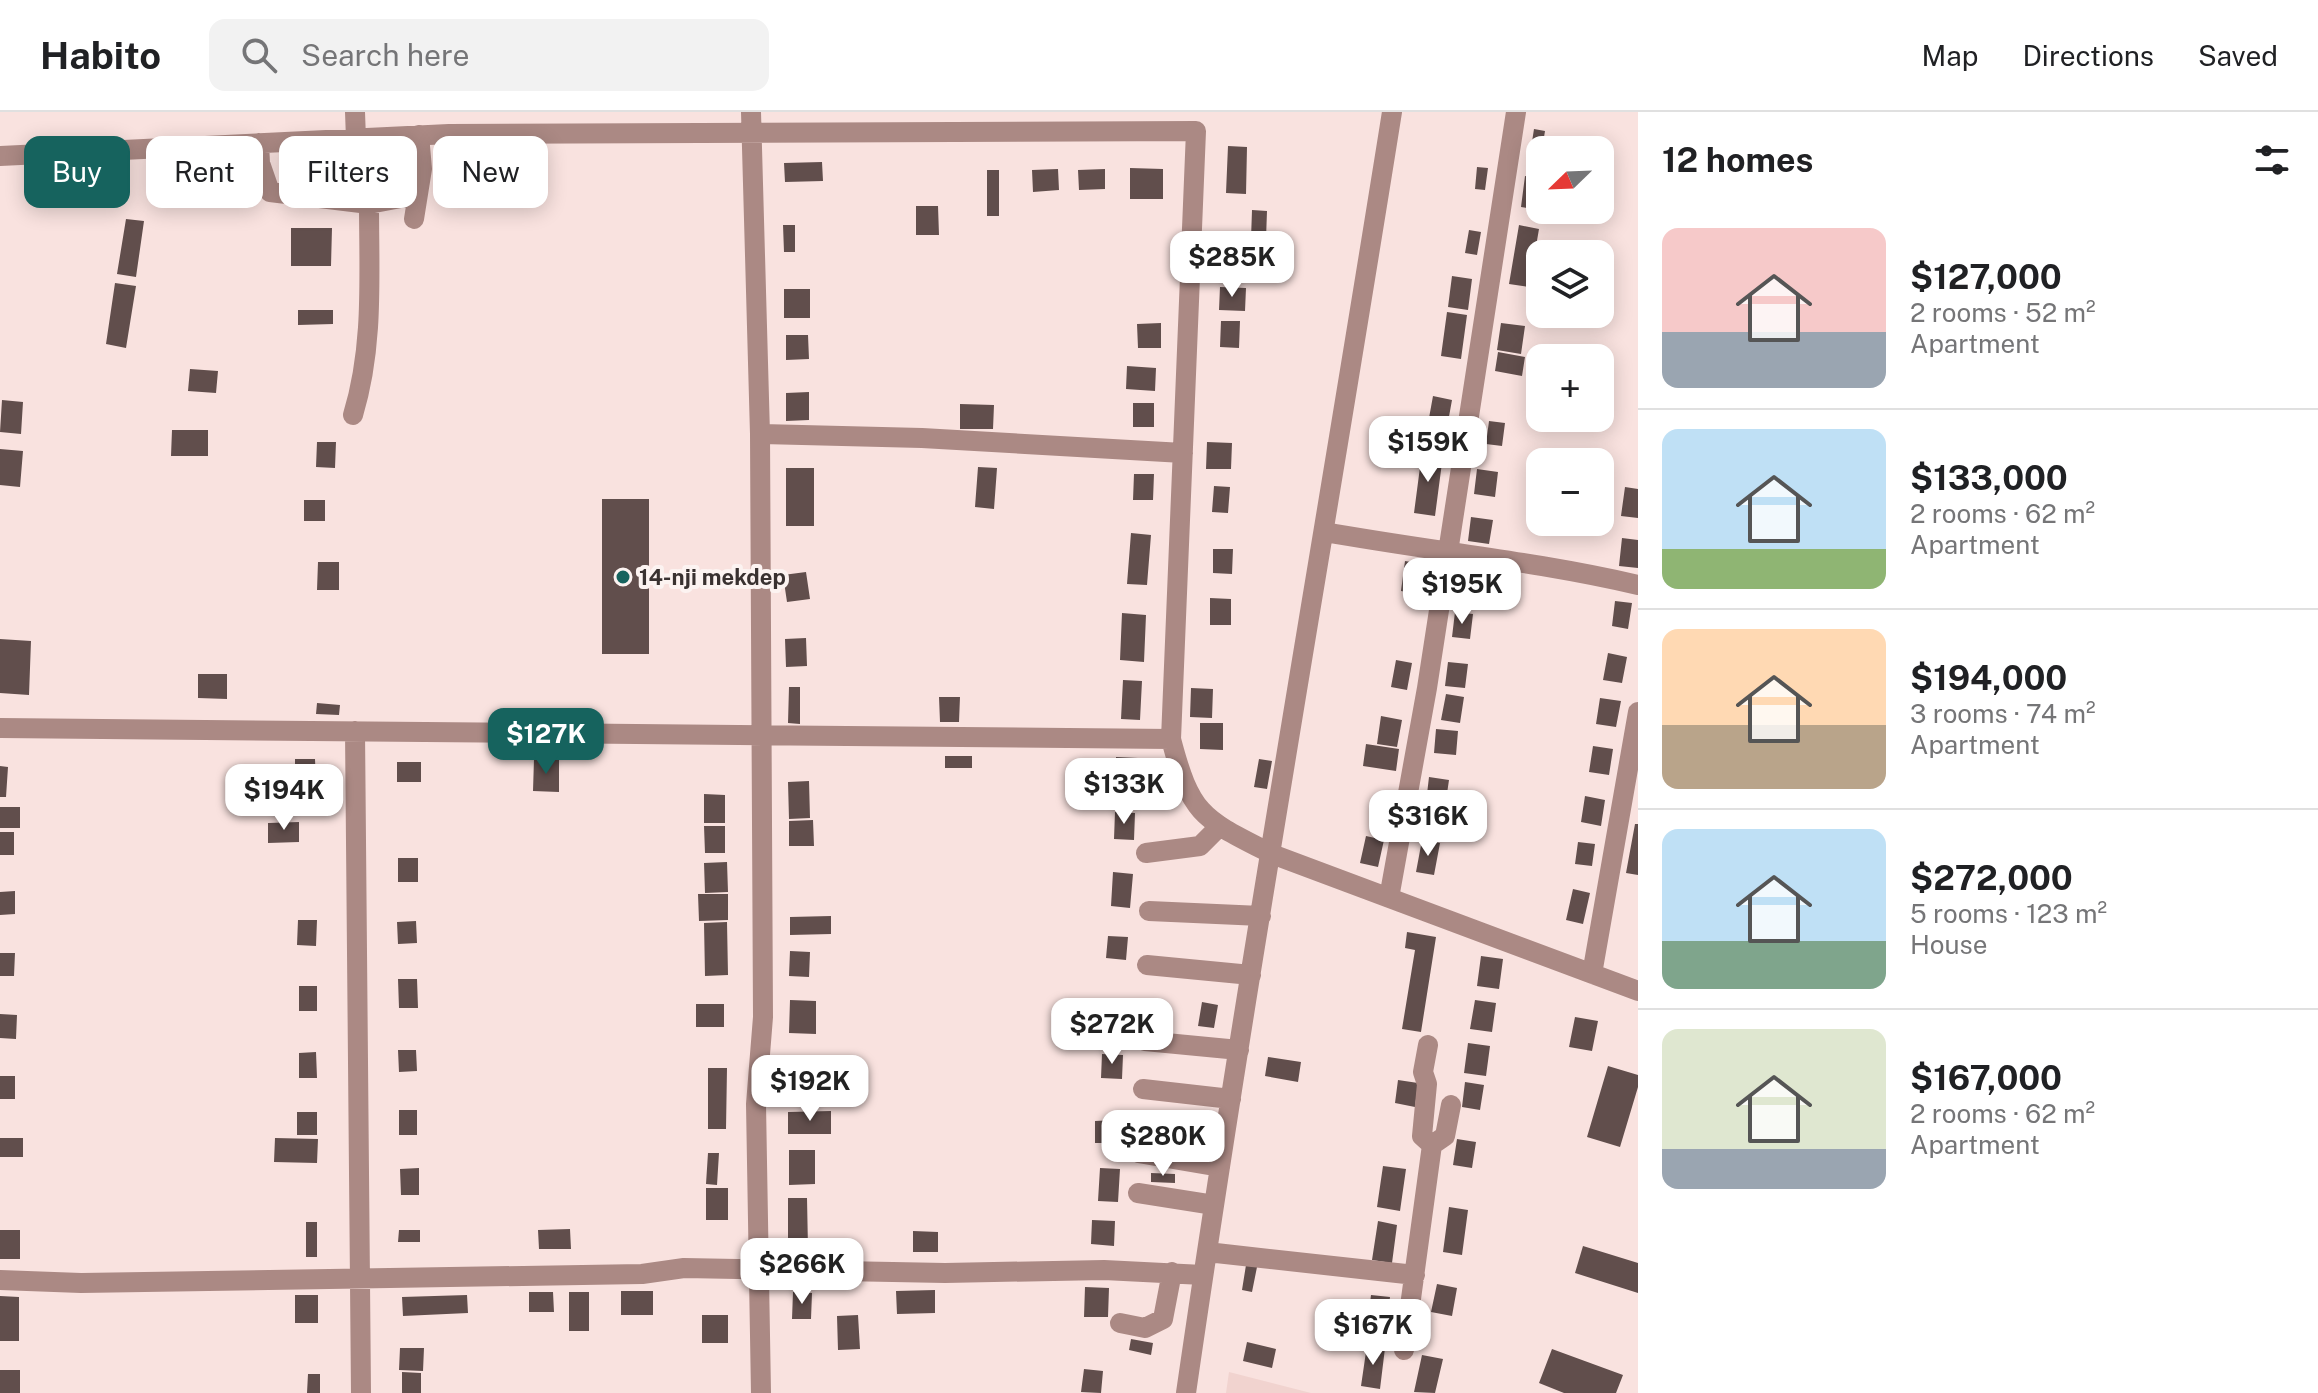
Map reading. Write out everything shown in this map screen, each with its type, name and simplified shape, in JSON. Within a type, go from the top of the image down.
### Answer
[{"type":"street","points":[[355,112],[356,136]]},
{"type":"street","points":[[1186,1393],[1392,112]]},
{"type":"street","points":[[1389,898],[1516,112]]},
{"type":"street","points":[[403,136],[751,122],[1137,122],[1196,131],[1171,739],[1191,801],[1219,827],[1272,854],[1638,991]]},
{"type":"street","points":[[751,122],[760,434],[763,1017],[756,1104],[761,1393]]},
{"type":"street","points":[[417,195],[422,169],[419,135]]},
{"type":"street","points":[[0,156],[146,149]]},
{"type":"street","points":[[263,172],[270,192],[279,193]]},
{"type":"street","points":[[353,415],[364,378],[369,341],[369,208]]},
{"type":"street","points":[[414,219],[415,208]]},
{"type":"street","points":[[760,434],[935,438],[1097,451],[1183,453]]},
{"type":"street","points":[[1325,532],[1447,554],[1558,566],[1638,585]]},
{"type":"street","points":[[1592,974],[1638,712]]},
{"type":"street","points":[[0,728],[1171,739]]},
{"type":"street","points":[[355,731],[361,1393]]},
{"type":"street","points":[[1146,853],[1200,846],[1219,827]]},
{"type":"street","points":[[1149,911],[1261,916]]},
{"type":"street","points":[[1147,965],[1251,975]]},
{"type":"street","points":[[1145,1041],[1239,1050]]},
{"type":"street","points":[[1428,1045],[1423,1072],[1427,1084],[1422,1136],[1432,1145]]},
{"type":"street","points":[[1143,1089],[1231,1099]]},
{"type":"street","points":[[1404,1350],[1432,1145],[1445,1136],[1451,1105]]},
{"type":"street","points":[[1138,1153],[1220,1167]]},
{"type":"street","points":[[1138,1193],[1214,1205]]},
{"type":"street","points":[[1207,1252],[1415,1275]]},
{"type":"street","points":[[0,1280],[81,1283],[360,1279],[759,1269],[1172,1272],[1203,1275]]},
{"type":"street","points":[[1120,1323],[1145,1328],[1163,1319],[1172,1272]]},
{"type":"shaded area","points":[[1229,1372],[1311,1393],[1226,1393]]},
{"type":"building","points":[[1534,129],[1545,131],[1544,136],[1533,136]]},
{"type":"building","points":[[1228,146],[1247,147],[1246,194],[1226,193]]},
{"type":"building","points":[[822,162],[823,181],[785,182],[784,163]]},
{"type":"building","points":[[1477,167],[1488,168],[1485,190],[1475,189]]},
{"type":"building","points":[[1130,168],[1163,169],[1163,199],[1130,199]]},
{"type":"building","points":[[1058,169],[1059,190],[1033,192],[1032,170]]},
{"type":"building","points":[[1105,169],[1105,189],[1079,190],[1078,170]]},
{"type":"building","points":[[987,170],[999,170],[999,216],[987,216]]},
{"type":"building","points":[[1525,176],[1526,176],[1526,208],[1521,207]]},
{"type":"building","points":[[916,206],[938,206],[939,235],[916,235]]},
{"type":"building","points":[[1252,210],[1267,211],[1266,239],[1251,239]]},
{"type":"building","points":[[126,219],[144,221],[136,277],[117,274]]},
{"type":"building","points":[[783,225],[795,225],[795,252],[784,252]]},
{"type":"building","points":[[1519,225],[1539,229],[1537,240],[1526,240],[1526,287],[1509,284]]},
{"type":"building","points":[[291,228],[332,228],[331,266],[291,266]]},
{"type":"building","points":[[1469,230],[1481,232],[1477,255],[1465,253]]},
{"type":"building","points":[[1452,276],[1472,279],[1468,310],[1448,307]]},
{"type":"building","points":[[115,283],[136,286],[126,348],[106,344]]},
{"type":"building","points":[[1220,287],[1246,288],[1245,311],[1219,310]]},
{"type":"building","points":[[784,289],[810,289],[810,318],[784,318]]},
{"type":"building","points":[[298,310],[333,310],[333,324],[298,325]]},
{"type":"building","points":[[1447,312],[1467,315],[1461,359],[1441,356]]},
{"type":"building","points":[[1221,321],[1240,321],[1239,348],[1220,347]]},
{"type":"building","points":[[1161,323],[1161,348],[1138,348],[1137,324]]},
{"type":"building","points":[[1501,323],[1525,326],[1521,354],[1497,350]]},
{"type":"building","points":[[786,335],[808,335],[809,359],[786,360]]},
{"type":"building","points":[[1498,352],[1525,357],[1522,376],[1495,371]]},
{"type":"building","points":[[1127,366],[1156,368],[1155,391],[1126,389]]},
{"type":"building","points":[[190,369],[218,371],[216,393],[188,391]]},
{"type":"building","points":[[809,392],[809,420],[786,421],[786,393]]},
{"type":"building","points":[[1433,396],[1452,400],[1448,422],[1429,418]]},
{"type":"building","points":[[2,400],[23,402],[21,434],[0,432]]},
{"type":"building","points":[[1133,403],[1154,403],[1154,427],[1133,427]]},
{"type":"building","points":[[960,404],[994,405],[993,429],[960,429]]},
{"type":"building","points":[[1489,421],[1505,423],[1502,446],[1486,444]]},
{"type":"building","points":[[172,430],[208,430],[208,456],[171,456]]},
{"type":"building","points":[[317,442],[336,442],[335,468],[316,467]]},
{"type":"building","points":[[1207,442],[1232,443],[1231,469],[1206,469]]},
{"type":"building","points":[[0,449],[23,451],[20,487],[0,485]]},
{"type":"building","points":[[1422,452],[1443,455],[1435,516],[1414,513]]},
{"type":"building","points":[[978,467],[997,468],[994,509],[975,507]]},
{"type":"building","points":[[786,468],[814,468],[814,526],[786,526]]},
{"type":"building","points":[[1477,469],[1498,472],[1495,497],[1474,494]]},
{"type":"building","points":[[1134,474],[1154,474],[1153,500],[1133,500]]},
{"type":"building","points":[[1214,486],[1230,487],[1228,513],[1212,512]]},
{"type":"building","points":[[1625,487],[1638,489],[1638,518],[1621,516]]},
{"type":"building","points":[[602,499],[649,499],[649,654],[602,654]]},
{"type":"building","points":[[304,500],[325,500],[325,521],[304,521]]},
{"type":"building","points":[[1471,517],[1493,520],[1489,544],[1468,541]]},
{"type":"building","points":[[1131,533],[1151,535],[1147,585],[1127,584]]},
{"type":"building","points":[[1622,538],[1638,540],[1638,568],[1619,566]]},
{"type":"building","points":[[1213,549],[1233,549],[1232,574],[1213,573]]},
{"type":"building","points":[[1405,561],[1428,565],[1423,595],[1401,591]]},
{"type":"building","points":[[318,562],[339,562],[339,590],[317,590]]},
{"type":"building","points":[[806,572],[810,599],[787,602],[783,575]]},
{"type":"building","points":[[1462,573],[1486,577],[1483,598],[1458,594]]},
{"type":"building","points":[[1210,598],[1231,599],[1231,625],[1210,625]]},
{"type":"building","points":[[1615,601],[1632,603],[1628,629],[1612,626]]},
{"type":"building","points":[[1455,612],[1473,614],[1470,639],[1452,637]]},
{"type":"building","points":[[1122,613],[1146,615],[1144,662],[1120,660]]},
{"type":"building","points":[[806,638],[807,666],[786,667],[785,639]]},
{"type":"building","points":[[0,639],[31,641],[29,695],[0,693]]},
{"type":"building","points":[[1608,653],[1627,657],[1622,683],[1603,680]]},
{"type":"building","points":[[1396,660],[1412,663],[1407,690],[1391,687]]},
{"type":"building","points":[[1448,662],[1468,664],[1465,688],[1445,686]]},
{"type":"building","points":[[198,674],[227,674],[227,699],[198,698]]},
{"type":"building","points":[[1123,680],[1142,681],[1140,720],[1121,719]]},
{"type":"building","points":[[789,687],[800,687],[800,724],[788,723]]},
{"type":"building","points":[[1191,688],[1213,689],[1212,718],[1190,717]]},
{"type":"building","points":[[1446,694],[1464,697],[1460,723],[1441,720]]},
{"type":"building","points":[[939,697],[960,697],[959,722],[940,722]]},
{"type":"building","points":[[1600,698],[1621,701],[1616,727],[1596,724]]},
{"type":"building","points":[[317,703],[340,705],[339,715],[316,714]]},
{"type":"building","points":[[1381,716],[1402,720],[1397,747],[1377,744]]},
{"type":"building","points":[[1200,723],[1223,723],[1223,750],[1200,749]]},
{"type":"building","points":[[1436,729],[1458,731],[1456,755],[1434,753]]},
{"type":"building","points":[[1366,744],[1399,749],[1396,771],[1363,766]]},
{"type":"building","points":[[1593,746],[1613,749],[1609,775],[1589,772]]},
{"type":"building","points":[[945,756],[972,756],[972,768],[945,768]]},
{"type":"building","points":[[1116,757],[1138,758],[1138,784],[1116,784]]},
{"type":"building","points":[[295,759],[315,759],[316,783],[295,783]]},
{"type":"building","points":[[534,759],[559,760],[559,792],[533,791]]},
{"type":"building","points":[[1259,759],[1272,761],[1267,789],[1254,787]]},
{"type":"building","points":[[397,762],[421,762],[421,782],[397,782]]},
{"type":"building","points":[[0,766],[8,767],[6,797],[0,797]]},
{"type":"building","points":[[1429,777],[1449,780],[1444,814],[1425,811]]},
{"type":"building","points":[[809,781],[810,818],[789,819],[788,782]]},
{"type":"building","points":[[704,794],[725,795],[725,823],[704,823]]},
{"type":"building","points":[[1585,796],[1605,800],[1601,826],[1581,822]]},
{"type":"building","points":[[0,807],[20,807],[20,828],[0,828]]},
{"type":"building","points":[[1115,812],[1135,813],[1134,840],[1114,839]]},
{"type":"building","points":[[813,820],[814,846],[789,846],[789,821]]},
{"type":"building","points":[[299,822],[299,842],[268,843],[268,823]]},
{"type":"building","points":[[1635,824],[1638,824],[1638,875],[1626,873]]},
{"type":"building","points":[[704,826],[725,826],[725,853],[705,853]]},
{"type":"building","points":[[0,832],[14,832],[14,855],[0,855]]},
{"type":"building","points":[[1366,836],[1384,840],[1378,867],[1360,863]]},
{"type":"building","points":[[1422,840],[1440,843],[1434,875],[1416,872]]},
{"type":"building","points":[[1578,842],[1595,844],[1592,866],[1575,864]]},
{"type":"building","points":[[398,858],[418,858],[418,882],[398,882]]},
{"type":"building","points":[[727,862],[728,892],[705,893],[704,863]]},
{"type":"building","points":[[1113,872],[1133,874],[1130,908],[1111,906]]},
{"type":"building","points":[[1573,889],[1590,893],[1583,924],[1566,920]]},
{"type":"building","points":[[15,891],[15,914],[0,915],[0,892]]},
{"type":"building","points":[[698,894],[728,894],[728,920],[699,921]]},
{"type":"building","points":[[831,916],[831,934],[790,935],[790,917]]},
{"type":"building","points":[[298,920],[317,920],[316,946],[297,945]]},
{"type":"building","points":[[416,921],[417,943],[398,944],[397,922]]},
{"type":"building","points":[[727,922],[728,975],[705,976],[704,923]]},
{"type":"building","points":[[1407,932],[1436,937],[1421,1032],[1402,1029],[1415,950],[1405,948]]},
{"type":"building","points":[[1108,936],[1128,937],[1126,960],[1106,958]]},
{"type":"building","points":[[790,951],[810,952],[809,977],[789,976]]},
{"type":"building","points":[[0,953],[15,953],[14,976],[0,976]]},
{"type":"building","points":[[1481,956],[1503,959],[1499,989],[1477,986]]},
{"type":"building","points":[[398,979],[417,979],[418,1008],[399,1008]]},
{"type":"building","points":[[299,986],[317,986],[317,1011],[299,1011]]},
{"type":"building","points":[[790,1000],[816,1001],[816,1034],[789,1033]]},
{"type":"building","points":[[1475,1000],[1496,1003],[1492,1032],[1470,1029]]},
{"type":"building","points":[[1202,1002],[1218,1005],[1214,1028],[1198,1026]]},
{"type":"building","points":[[696,1004],[724,1004],[724,1027],[696,1027]]},
{"type":"building","points":[[1103,1008],[1124,1010],[1122,1046],[1100,1045]]},
{"type":"building","points":[[0,1014],[17,1015],[16,1039],[0,1038]]},
{"type":"building","points":[[1575,1017],[1598,1021],[1592,1051],[1569,1047]]},
{"type":"building","points":[[1468,1043],[1490,1046],[1486,1076],[1464,1073]]},
{"type":"building","points":[[398,1050],[416,1050],[417,1071],[399,1072]]},
{"type":"building","points":[[316,1052],[317,1078],[299,1078],[299,1053]]},
{"type":"building","points":[[1102,1054],[1123,1055],[1122,1079],[1101,1078]]},
{"type":"building","points":[[1268,1057],[1301,1062],[1298,1082],[1265,1076]]},
{"type":"building","points":[[789,1062],[833,1066],[832,1081],[789,1077]]},
{"type":"building","points":[[1608,1066],[1638,1075],[1638,1087],[1620,1147],[1587,1137]]},
{"type":"building","points":[[708,1068],[727,1068],[726,1129],[708,1129]]},
{"type":"building","points":[[0,1076],[15,1076],[15,1099],[0,1099]]},
{"type":"building","points":[[1398,1080],[1418,1083],[1415,1107],[1395,1103]]},
{"type":"building","points":[[1465,1082],[1484,1085],[1480,1110],[1462,1107]]},
{"type":"building","points":[[399,1110],[417,1110],[417,1135],[399,1135]]},
{"type":"building","points":[[831,1111],[831,1134],[788,1134],[788,1112]]},
{"type":"building","points":[[297,1112],[317,1112],[317,1135],[297,1135]]},
{"type":"building","points":[[1117,1120],[1118,1143],[1095,1143],[1095,1121]]},
{"type":"building","points":[[0,1138],[23,1138],[23,1157],[0,1157]]},
{"type":"building","points":[[275,1138],[318,1139],[317,1163],[274,1162]]},
{"type":"building","points":[[1457,1139],[1476,1142],[1472,1168],[1453,1165]]},
{"type":"building","points":[[789,1150],[815,1150],[815,1184],[789,1185]]},
{"type":"building","points":[[708,1153],[719,1153],[717,1185],[706,1184]]},
{"type":"building","points":[[1383,1166],[1406,1169],[1400,1211],[1377,1207]]},
{"type":"building","points":[[419,1168],[419,1195],[401,1195],[400,1169]]},
{"type":"building","points":[[1100,1168],[1120,1169],[1118,1202],[1098,1201]]},
{"type":"building","points":[[1151,1173],[1175,1174],[1175,1183],[1151,1182]]},
{"type":"building","points":[[706,1188],[728,1188],[728,1220],[706,1220]]},
{"type":"building","points":[[788,1198],[807,1198],[808,1249],[788,1250]]},
{"type":"building","points":[[1449,1207],[1468,1210],[1462,1255],[1443,1252]]},
{"type":"building","points":[[1092,1220],[1115,1221],[1114,1246],[1091,1244]]},
{"type":"building","points":[[1378,1221],[1397,1225],[1392,1263],[1372,1260]]},
{"type":"building","points":[[306,1222],[317,1222],[317,1257],[306,1257]]},
{"type":"building","points":[[570,1229],[571,1249],[539,1249],[538,1230]]},
{"type":"building","points":[[0,1230],[20,1230],[20,1259],[0,1259]]},
{"type":"building","points":[[399,1230],[420,1230],[420,1242],[398,1242]]},
{"type":"building","points":[[913,1231],[938,1232],[938,1252],[913,1252]]},
{"type":"building","points":[[1583,1246],[1638,1263],[1638,1293],[1575,1273]]},
{"type":"building","points":[[1246,1265],[1257,1267],[1252,1292],[1242,1290]]},
{"type":"building","points":[[1437,1284],[1457,1288],[1452,1316],[1431,1312]]},
{"type":"building","points":[[1085,1287],[1109,1288],[1108,1317],[1084,1317]]},
{"type":"building","points":[[935,1290],[935,1313],[897,1314],[896,1291]]},
{"type":"building","points":[[621,1291],[653,1291],[653,1315],[621,1315]]},
{"type":"building","points":[[529,1292],[553,1292],[554,1312],[529,1312]]},
{"type":"building","points":[[569,1292],[589,1292],[589,1331],[569,1331]]},
{"type":"building","points":[[793,1292],[812,1293],[811,1319],[792,1319]]},
{"type":"building","points":[[295,1295],[318,1295],[318,1323],[295,1323]]},
{"type":"building","points":[[467,1295],[468,1313],[403,1316],[402,1297]]},
{"type":"building","points":[[1371,1295],[1390,1297],[1386,1329],[1367,1327]]},
{"type":"building","points":[[0,1296],[19,1297],[19,1341],[0,1341]]},
{"type":"building","points":[[702,1315],[728,1315],[728,1343],[702,1343]]},
{"type":"building","points":[[858,1315],[860,1349],[838,1350],[837,1316]]},
{"type":"building","points":[[1131,1339],[1153,1343],[1151,1355],[1129,1350]]},
{"type":"building","points":[[1247,1342],[1276,1349],[1272,1368],[1243,1361]]},
{"type":"building","points":[[1367,1345],[1385,1348],[1380,1389],[1361,1386]]},
{"type":"building","points":[[400,1348],[424,1348],[423,1371],[399,1370]]},
{"type":"building","points":[[1552,1349],[1623,1375],[1616,1393],[1564,1393],[1539,1383]]},
{"type":"building","points":[[1422,1355],[1443,1359],[1435,1393],[1414,1392]]},
{"type":"building","points":[[1084,1369],[1103,1371],[1101,1393],[1081,1392]]},
{"type":"building","points":[[0,1370],[20,1370],[20,1393],[0,1393]]},
{"type":"building","points":[[402,1372],[421,1373],[421,1393],[402,1393]]},
{"type":"building","points":[[308,1374],[320,1374],[320,1393],[307,1393]]},
{"type":"place","name":"14-nji mekdep","points":[[623,577]]}]
